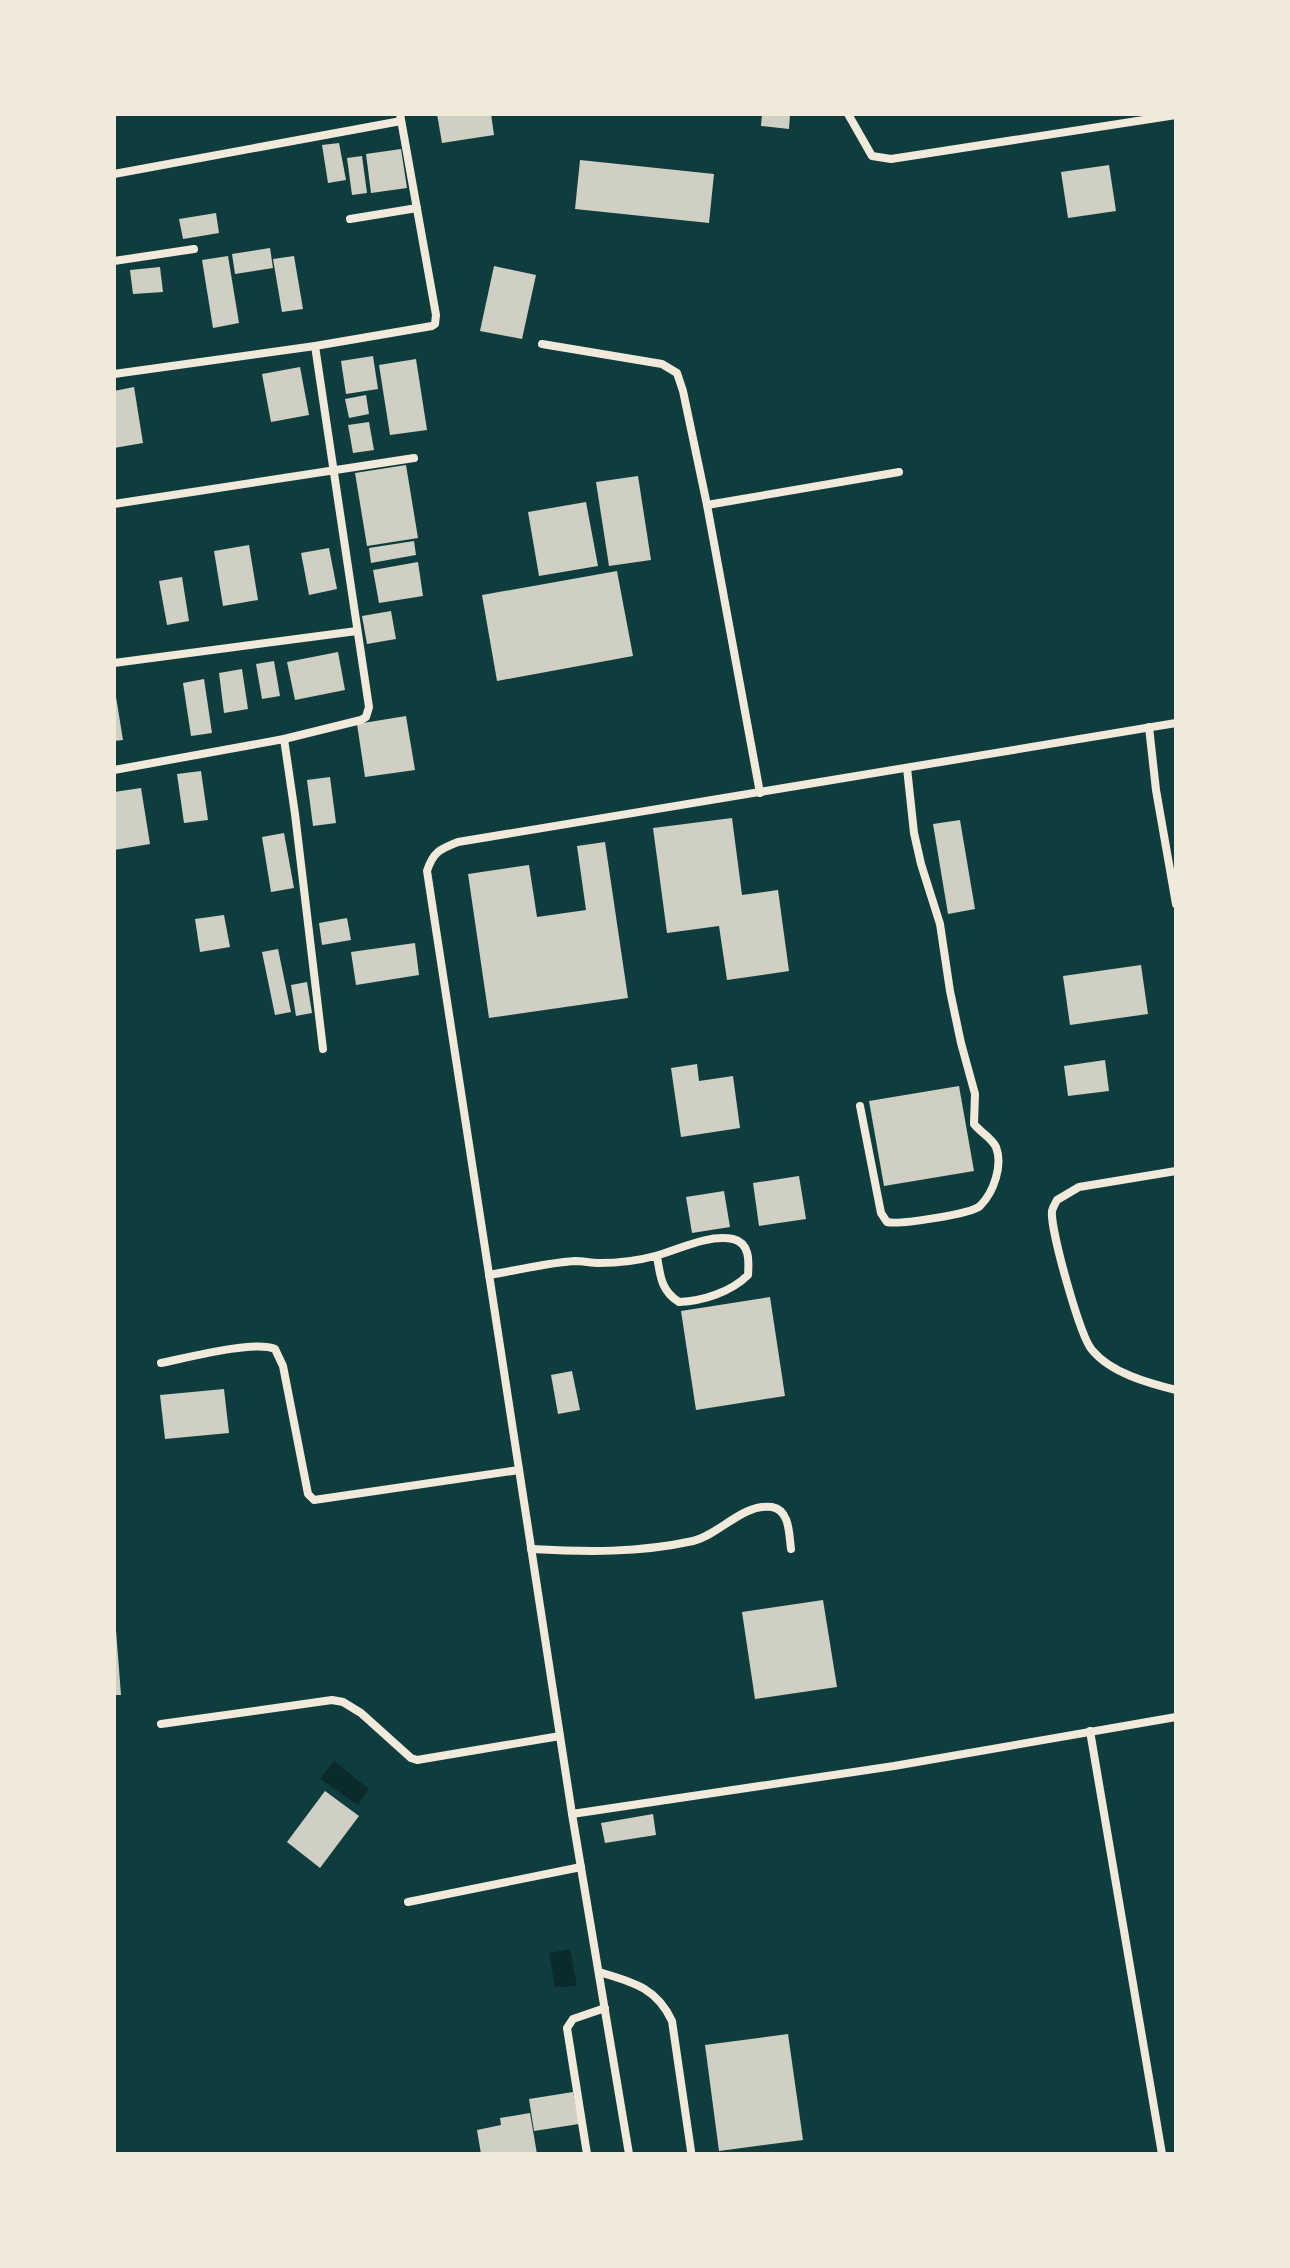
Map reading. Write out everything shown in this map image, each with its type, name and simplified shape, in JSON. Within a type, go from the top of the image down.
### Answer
[{"type":"street","points":[[848,114],[872,156],[891,159],[1176,115]]},
{"type":"street","points":[[114,174],[400,118],[436,315],[432,326],[114,374]]},
{"type":"street","points":[[350,219],[417,208]]},
{"type":"street","points":[[114,261],[194,249]]},
{"type":"street","points":[[542,344],[662,364],[677,373],[707,505],[760,793]]},
{"type":"street","points":[[114,770],[284,739],[366,717],[369,707],[315,346]]},
{"type":"street","points":[[114,504],[414,458]]},
{"type":"street","points":[[707,505],[899,472]]},
{"type":"street","points":[[114,663],[357,631]]},
{"type":"street","points":[[629,2154],[572,1814],[427,871],[431,858],[441,849],[458,842],[1176,723]]},
{"type":"street","points":[[1149,727],[1156,790],[1176,904]]},
{"type":"street","points":[[284,739],[323,1049]]},
{"type":"street","points":[[860,1106],[881,1213],[887,1222],[893,1224],[931,1218],[980,1206],[998,1171],[999,1159],[993,1142],[974,1124],[975,1094],[952,1002],[935,901],[921,864],[914,833],[907,768]]},
{"type":"street","points":[[1176,1171],[1079,1187],[1057,1200],[1052,1212],[1054,1230],[1080,1324],[1092,1350],[1127,1374],[1176,1390]]},
{"type":"street","points":[[489,1275],[579,1261],[597,1264],[630,1261],[708,1240],[735,1240],[747,1250],[748,1275],[736,1287],[679,1302],[668,1294],[661,1282],[657,1256]]},
{"type":"street","points":[[161,1363],[250,1347],[275,1349],[283,1366],[308,1494],[314,1500],[519,1470]]},
{"type":"street","points":[[531,1549],[613,1552],[691,1541],[711,1534],[740,1516],[767,1507],[776,1507],[783,1512],[791,1549]]},
{"type":"street","points":[[161,1724],[332,1700],[350,1705],[417,1760],[560,1736]]},
{"type":"street","points":[[572,1814],[894,1766],[1176,1717]]},
{"type":"street","points":[[1090,1731],[1162,2154]]},
{"type":"street","points":[[408,1902],[581,1867]]},
{"type":"street","points":[[599,1972],[647,1988],[666,2007],[672,2021],[691,2151]]},
{"type":"street","points":[[587,2154],[567,2028],[573,2019],[605,2008]]},
{"type":"water","points":[[334,1761],[369,1789],[358,1805],[320,1779]]},
{"type":"water","points":[[570,1949],[577,1986],[555,1987],[549,1953]]},
{"type":"building","points":[[437,114],[491,114],[494,135],[442,143]]},
{"type":"building","points":[[762,114],[790,114],[789,129],[761,126]]},
{"type":"building","points":[[339,143],[346,180],[328,183],[322,145]]},
{"type":"building","points":[[401,149],[407,188],[371,193],[366,154]]},
{"type":"building","points":[[362,156],[367,193],[352,195],[347,158]]},
{"type":"building","points":[[580,160],[714,174],[709,223],[575,209]]},
{"type":"building","points":[[1109,165],[1116,211],[1068,218],[1061,172]]},
{"type":"building","points":[[216,213],[219,233],[183,239],[179,219]]},
{"type":"building","points":[[270,248],[273,268],[235,274],[232,254]]},
{"type":"building","points":[[228,256],[239,323],[213,328],[202,260]]},
{"type":"building","points":[[294,256],[303,309],[282,312],[273,259]]},
{"type":"building","points":[[494,266],[536,275],[522,339],[480,331]]},
{"type":"building","points":[[160,267],[163,292],[133,294],[130,270]]},
{"type":"building","points":[[373,356],[378,389],[346,394],[341,361]]},
{"type":"building","points":[[416,359],[427,430],[390,435],[379,365]]},
{"type":"building","points":[[300,367],[309,415],[271,422],[262,374]]},
{"type":"building","points":[[134,387],[143,443],[114,448],[114,391]]},
{"type":"building","points":[[366,395],[369,414],[349,418],[345,399]]},
{"type":"building","points":[[369,422],[374,450],[353,453],[348,425]]},
{"type":"building","points":[[406,465],[418,538],[367,546],[355,473]]},
{"type":"building","points":[[638,476],[651,560],[609,566],[596,482]]},
{"type":"building","points":[[586,502],[598,566],[539,576],[528,512]]},
{"type":"building","points":[[414,541],[416,555],[371,563],[369,548]]},
{"type":"building","points":[[249,545],[258,600],[223,606],[214,551]]},
{"type":"building","points":[[329,548],[337,589],[309,595],[301,553]]},
{"type":"building","points":[[418,562],[423,596],[379,603],[373,570]]},
{"type":"building","points":[[617,571],[633,656],[497,681],[482,595]]},
{"type":"building","points":[[182,577],[189,621],[167,625],[159,581]]},
{"type":"building","points":[[391,611],[396,639],[367,644],[362,616]]},
{"type":"building","points":[[338,652],[345,690],[295,700],[287,662]]},
{"type":"building","points":[[274,661],[280,696],[262,699],[256,664]]},
{"type":"building","points":[[242,669],[248,709],[224,713],[219,673]]},
{"type":"building","points":[[204,679],[212,733],[191,736],[183,683]]},
{"type":"building","points":[[114,697],[123,740],[114,741]]},
{"type":"building","points":[[406,716],[415,770],[365,777],[357,724]]},
{"type":"building","points":[[201,771],[208,820],[184,823],[177,774]]},
{"type":"building","points":[[330,777],[336,823],[313,826],[307,780]]},
{"type":"building","points":[[141,788],[150,844],[114,850],[114,792]]},
{"type":"building","points":[[732,818],[742,895],[778,890],[789,971],[727,980],[719,926],[667,933],[653,828]]},
{"type":"building","points":[[960,820],[975,909],[948,914],[933,824]]},
{"type":"building","points":[[284,833],[294,888],[271,892],[262,837]]},
{"type":"building","points":[[605,842],[628,998],[489,1018],[468,874],[529,865],[537,917],[586,910],[577,846]]},
{"type":"building","points":[[224,915],[230,947],[200,952],[195,919]]},
{"type":"building","points":[[347,918],[351,940],[322,945],[319,923]]},
{"type":"building","points":[[415,943],[419,975],[356,985],[351,952]]},
{"type":"building","points":[[278,949],[291,1012],[275,1015],[262,952]]},
{"type":"building","points":[[1141,965],[1148,1014],[1070,1025],[1063,976]]},
{"type":"building","points":[[307,982],[312,1013],[296,1016],[291,985]]},
{"type":"building","points":[[1105,1060],[1109,1091],[1068,1096],[1064,1066]]},
{"type":"building","points":[[697,1064],[699,1081],[733,1076],[740,1128],[681,1137],[671,1068]]},
{"type":"building","points":[[959,1086],[974,1171],[884,1186],[869,1101]]},
{"type":"building","points":[[799,1176],[806,1219],[759,1226],[753,1183]]},
{"type":"building","points":[[724,1191],[730,1227],[692,1233],[686,1197]]},
{"type":"building","points":[[770,1297],[785,1396],[696,1410],[681,1311]]},
{"type":"building","points":[[572,1371],[580,1410],[558,1414],[551,1375]]},
{"type":"building","points":[[224,1389],[229,1433],[165,1439],[160,1395]]},
{"type":"building","points":[[823,1600],[837,1687],[755,1699],[742,1612]]},
{"type":"building","points":[[116,1630],[121,1695],[114,1695]]},
{"type":"building","points":[[325,1791],[359,1816],[320,1868],[287,1842]]},
{"type":"building","points":[[653,1814],[656,1835],[605,1843],[601,1823]]},
{"type":"building","points":[[788,2034],[803,2140],[719,2151],[705,2045]]},
{"type":"building","points":[[573,2092],[579,2124],[534,2131],[529,2099]]},
{"type":"building","points":[[530,2113],[537,2154],[481,2154],[477,2130],[501,2125],[500,2118]]}]
